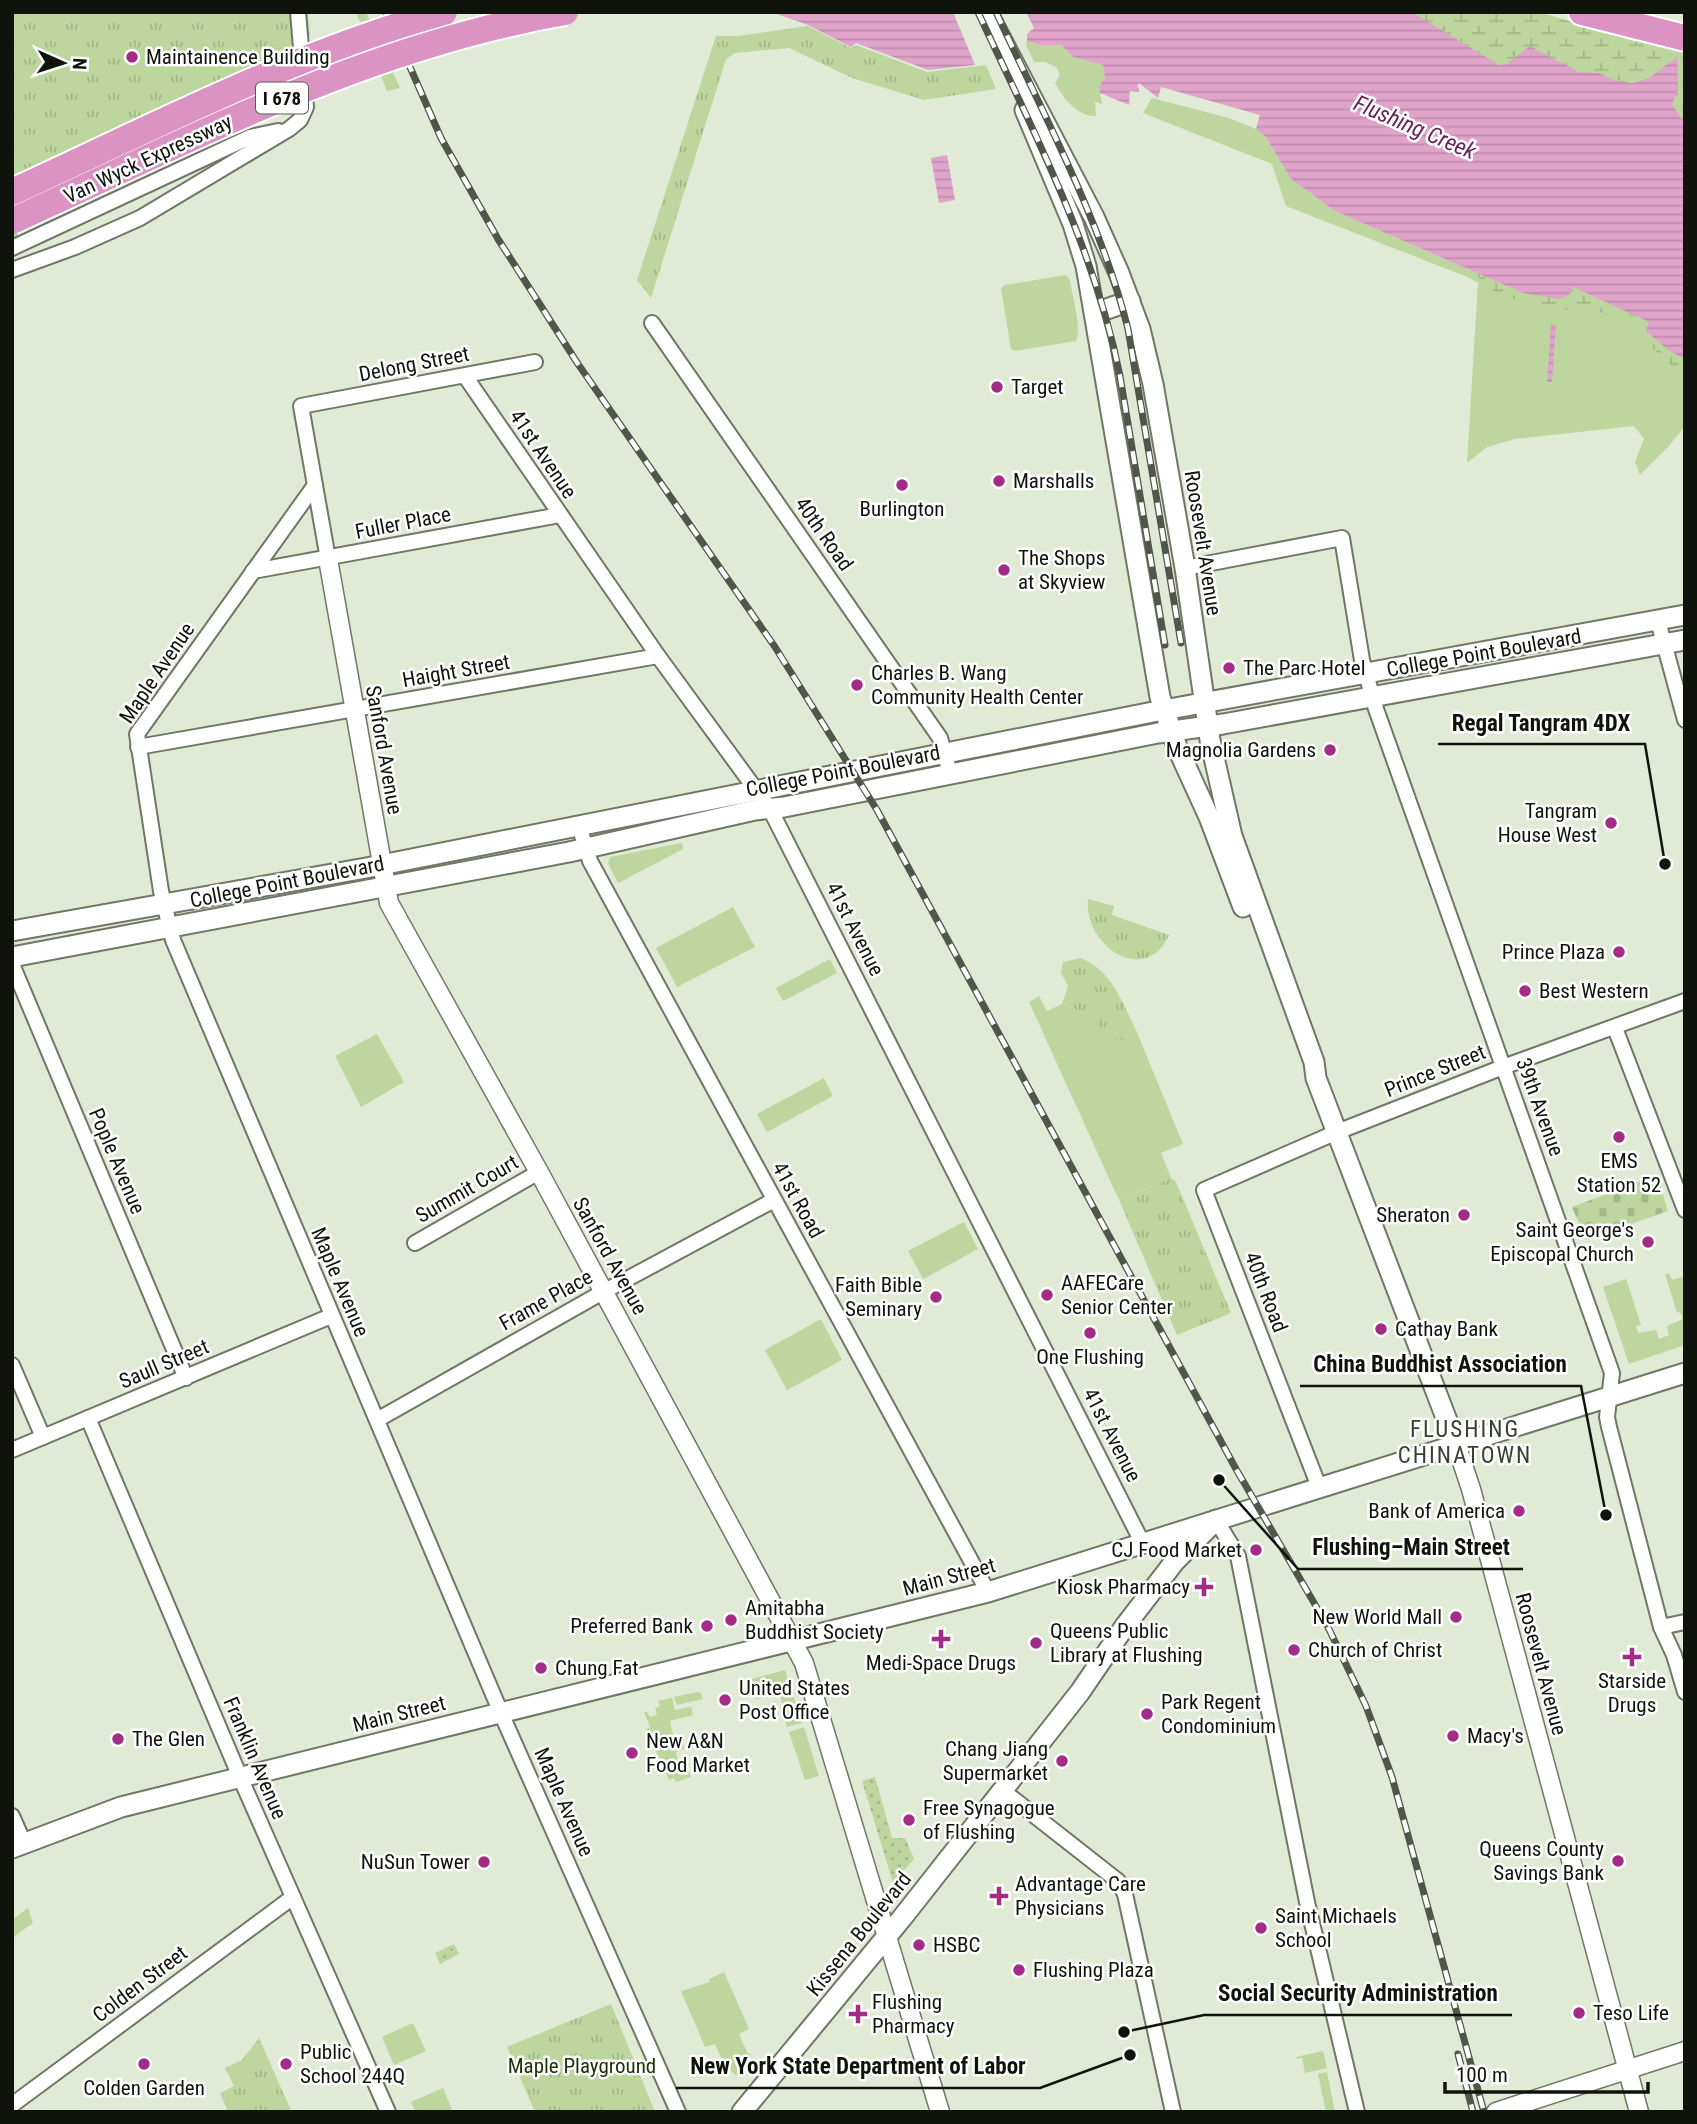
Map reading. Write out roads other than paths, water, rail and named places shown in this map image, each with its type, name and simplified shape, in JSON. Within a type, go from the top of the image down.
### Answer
[{"type":"highway","name":"Van Wyck Expressway","points":[[12,192],[275,72],[373,34],[444,12]]},
{"type":"highway","name":"Van Wyck Expressway","points":[[12,221],[328,79],[431,44],[565,12]]},
{"type":"highway","points":[[1582,12],[1679,36]]},
{"type":"main road","name":"Roosevelt Avenue","points":[[987,12],[1011,65],[1073,224],[1086,266],[1164,710],[1306,1065],[1316,1078]]},
{"type":"main road","name":"Roosevelt Avenue","points":[[1011,65],[1094,217],[1130,301],[1153,384],[1185,568],[1208,726],[1232,836],[1314,1062],[1316,1078],[1456,1444]]},
{"type":"main road","points":[[1096,313],[1130,301]]},
{"type":"main road","name":"College Point Boulevard","points":[[12,931],[381,865],[1164,710],[1685,615]]},
{"type":"main road","name":"College Point Boulevard","points":[[12,958],[386,887],[770,808],[1172,731],[1685,640]]},
{"type":"main road","name":"Main Street","points":[[18,1845],[121,1807],[989,1591],[1685,1373]]},
{"type":"main road","name":"Kissena Boulevard","points":[[742,2112],[1080,1692],[1125,1626],[1175,1561],[1216,1520]]},
{"type":"street","points":[[12,270],[75,247],[140,218],[294,124],[306,107],[299,12]]},
{"type":"street","points":[[12,248],[250,137],[294,124]]},
{"type":"street","name":"40th Road","points":[[652,323],[940,738],[950,774]]},
{"type":"street","name":"Delong Street","points":[[302,406],[534,362]]},
{"type":"street","name":"41st Avenue","points":[[465,376],[658,656],[770,808],[1142,1542]]},
{"type":"street","name":"Sanford Avenue","points":[[302,406],[381,865],[393,909],[539,1172],[804,1663],[940,2112]]},
{"type":"street","name":"Maple Avenue","points":[[315,485],[137,734],[164,905],[173,940],[331,1316],[501,1713],[677,2112]]},
{"type":"street","name":"Fuller Place","points":[[253,571],[560,515]]},
{"type":"street","name":"39th Avenue","points":[[1185,568],[1342,538],[1372,696],[1612,1373],[1609,1427],[1661,1627],[1675,1655],[1685,1692]]},
{"type":"street","points":[[1658,621],[1685,720]]},
{"type":"street","name":"Haight Street","points":[[138,747],[658,656]]},
{"type":"street","name":"41st Road","points":[[579,826],[590,861],[989,1591]]},
{"type":"street","name":"Pople Avenue","points":[[12,958],[14,969],[186,1378]]},
{"type":"street","name":"Prince Street","points":[[1204,1190],[1337,1132],[1503,1066],[1685,1001]]},
{"type":"street","points":[[1615,1028],[1685,1210]]},
{"type":"street","name":"Summit Court","points":[[415,1243],[539,1172]]},
{"type":"street","name":"40th Road","points":[[1204,1190],[1319,1487]]},
{"type":"street","name":"Frame Place","points":[[377,1420],[603,1292],[774,1200]]},
{"type":"street","name":"Saull Street","points":[[12,1450],[331,1316]]},
{"type":"street","points":[[12,1365],[43,1437]]},
{"type":"street","name":"Franklin Avenue","points":[[88,1419],[240,1777],[388,2112]]},
{"type":"street","name":"Roosevelt Avenue","points":[[1456,1444],[1471,1489],[1639,2112]]},
{"type":"street","points":[[1216,1520],[1238,1556],[1307,1902],[1357,2112]]},
{"type":"street","points":[[1661,1627],[1685,1622]]},
{"type":"street","points":[[1002,1790],[1118,1881],[1125,1894],[1174,2112]]},
{"type":"street","points":[[12,1815],[18,1845]]},
{"type":"street","name":"Colden Street","points":[[12,2105],[293,1896]]},
{"type":"street","points":[[1497,2111],[1685,2051]]},
{"type":"water","points":[[771,12],[953,12],[975,65],[928,70],[856,43],[851,47],[808,25]]},
{"type":"water","name":"Flushing Creek","points":[[1026,12],[1412,12],[1499,65],[1507,64],[1530,46],[1579,72],[1599,73],[1616,81],[1633,83],[1649,78],[1677,57],[1678,90],[1672,104],[1681,118],[1685,119],[1685,359],[1668,350],[1646,331],[1649,322],[1573,287],[1569,295],[1559,299],[1523,293],[1335,211],[1291,179],[1265,136],[1256,129],[1260,115],[1161,87],[1158,98],[1139,83],[1139,92],[1130,91],[1129,105],[1100,93],[1099,86],[1105,78],[1103,65],[1073,57],[1061,45],[1040,45],[1027,41],[1027,34],[1034,28]]},
{"type":"water","points":[[947,155],[955,200],[939,203],[931,158]]},
{"type":"water","points":[[1551,324],[1556,325],[1552,382],[1547,382]]},
{"type":"railway","points":[[386,12],[441,138],[498,239],[578,364],[775,647],[877,810],[1236,1469],[1327,1625],[1366,1706],[1392,1777],[1484,2112]]},
{"type":"railway","points":[[978,12],[1060,190],[1095,281],[1109,328],[1120,376],[1165,645]]},
{"type":"railway","points":[[996,12],[1087,207],[1116,288],[1128,329],[1181,643]]},
{"type":"railway","points":[[1458,2054],[1473,2112]]},
{"type":"place","name":"Maintainence Building","points":[[132,57]]},
{"type":"place","name":"Target","points":[[997,387]]},
{"type":"place","name":"Marshalls","points":[[999,481]]},
{"type":"place","name":"Burlington","points":[[902,485]]},
{"type":"place","name":"The Shops at Skyview","points":[[1004,570]]},
{"type":"place","name":"The Parc Hotel","points":[[1229,668]]},
{"type":"place","name":"Charles B. Wang Community Health Center","points":[[857,685]]},
{"type":"place","name":"Magnolia Gardens","points":[[1330,750]]},
{"type":"place","name":"Tangram House West","points":[[1611,823]]},
{"type":"place","name":"Regal Tangram 4DX","points":[[1665,864]]},
{"type":"place","name":"Prince Plaza","points":[[1619,952]]},
{"type":"place","name":"Best Western","points":[[1525,991]]},
{"type":"place","name":"EMS Station 52","points":[[1619,1137]]},
{"type":"place","name":"Sheraton","points":[[1464,1215]]},
{"type":"place","name":"Saint George's Episcopal Church","points":[[1648,1242]]},
{"type":"place","name":"AAFECare Senior Center","points":[[1047,1295]]},
{"type":"place","name":"Faith Bible Seminary","points":[[936,1297]]},
{"type":"place","name":"Cathay Bank","points":[[1381,1329]]},
{"type":"place","name":"One Flushing","points":[[1090,1333]]},
{"type":"place","name":"Flushing–Main Street","points":[[1219,1480]]},
{"type":"place","name":"Bank of America","points":[[1519,1511]]},
{"type":"place","name":"China Buddhist Association","points":[[1606,1515]]},
{"type":"place","name":"CJ Food Market","points":[[1256,1550]]},
{"type":"place","name":"Kiosk Pharmacy","points":[[1204,1587]]},
{"type":"place","name":"New World Mall","points":[[1456,1617]]},
{"type":"place","name":"Amitabha Buddhist Society","points":[[731,1620]]},
{"type":"place","name":"Preferred Bank","points":[[707,1626]]},
{"type":"place","name":"Medi-Space Drugs","points":[[941,1639]]},
{"type":"place","name":"Queens Public Library at Flushing","points":[[1036,1643]]},
{"type":"place","name":"Church of Christ","points":[[1294,1650]]},
{"type":"place","name":"Starside Drugs","points":[[1632,1657]]},
{"type":"place","name":"Chung Fat","points":[[541,1668]]},
{"type":"place","name":"United States Post Office","points":[[725,1700]]},
{"type":"place","name":"Park Regent Condominium","points":[[1147,1714]]},
{"type":"place","name":"Macy's","points":[[1453,1736]]},
{"type":"place","name":"The Glen","points":[[118,1739]]},
{"type":"place","name":"New A&N Food Market","points":[[632,1753]]},
{"type":"place","name":"Chang Jiang Supermarket","points":[[1062,1761]]},
{"type":"place","name":"Free Synagogue of Flushing","points":[[909,1820]]},
{"type":"place","name":"Queens County Savings Bank","points":[[1618,1861]]},
{"type":"place","name":"NuSun Tower","points":[[484,1862]]},
{"type":"place","name":"Advantage Care Physicians","points":[[999,1896]]},
{"type":"place","name":"Saint Michaels School","points":[[1261,1928]]},
{"type":"place","name":"HSBC","points":[[919,1945]]},
{"type":"place","name":"Flushing Plaza","points":[[1019,1970]]},
{"type":"place","name":"Teso Life","points":[[1579,2013]]},
{"type":"place","name":"Flushing Pharmacy","points":[[858,2014]]},
{"type":"place","name":"Social Security Administration","points":[[1124,2032]]},
{"type":"place","name":"New York State Department of Labor","points":[[1130,2055]]},
{"type":"place","name":"Colden Garden","points":[[144,2064]]},
{"type":"place","name":"Public School 244Q","points":[[286,2064]]},
{"type":"district","name":"FLUSHING CHINATOWN","points":[[1465,1442]]},
{"type":"park label","name":"Maple Playground","points":[[582,2066]]}]
